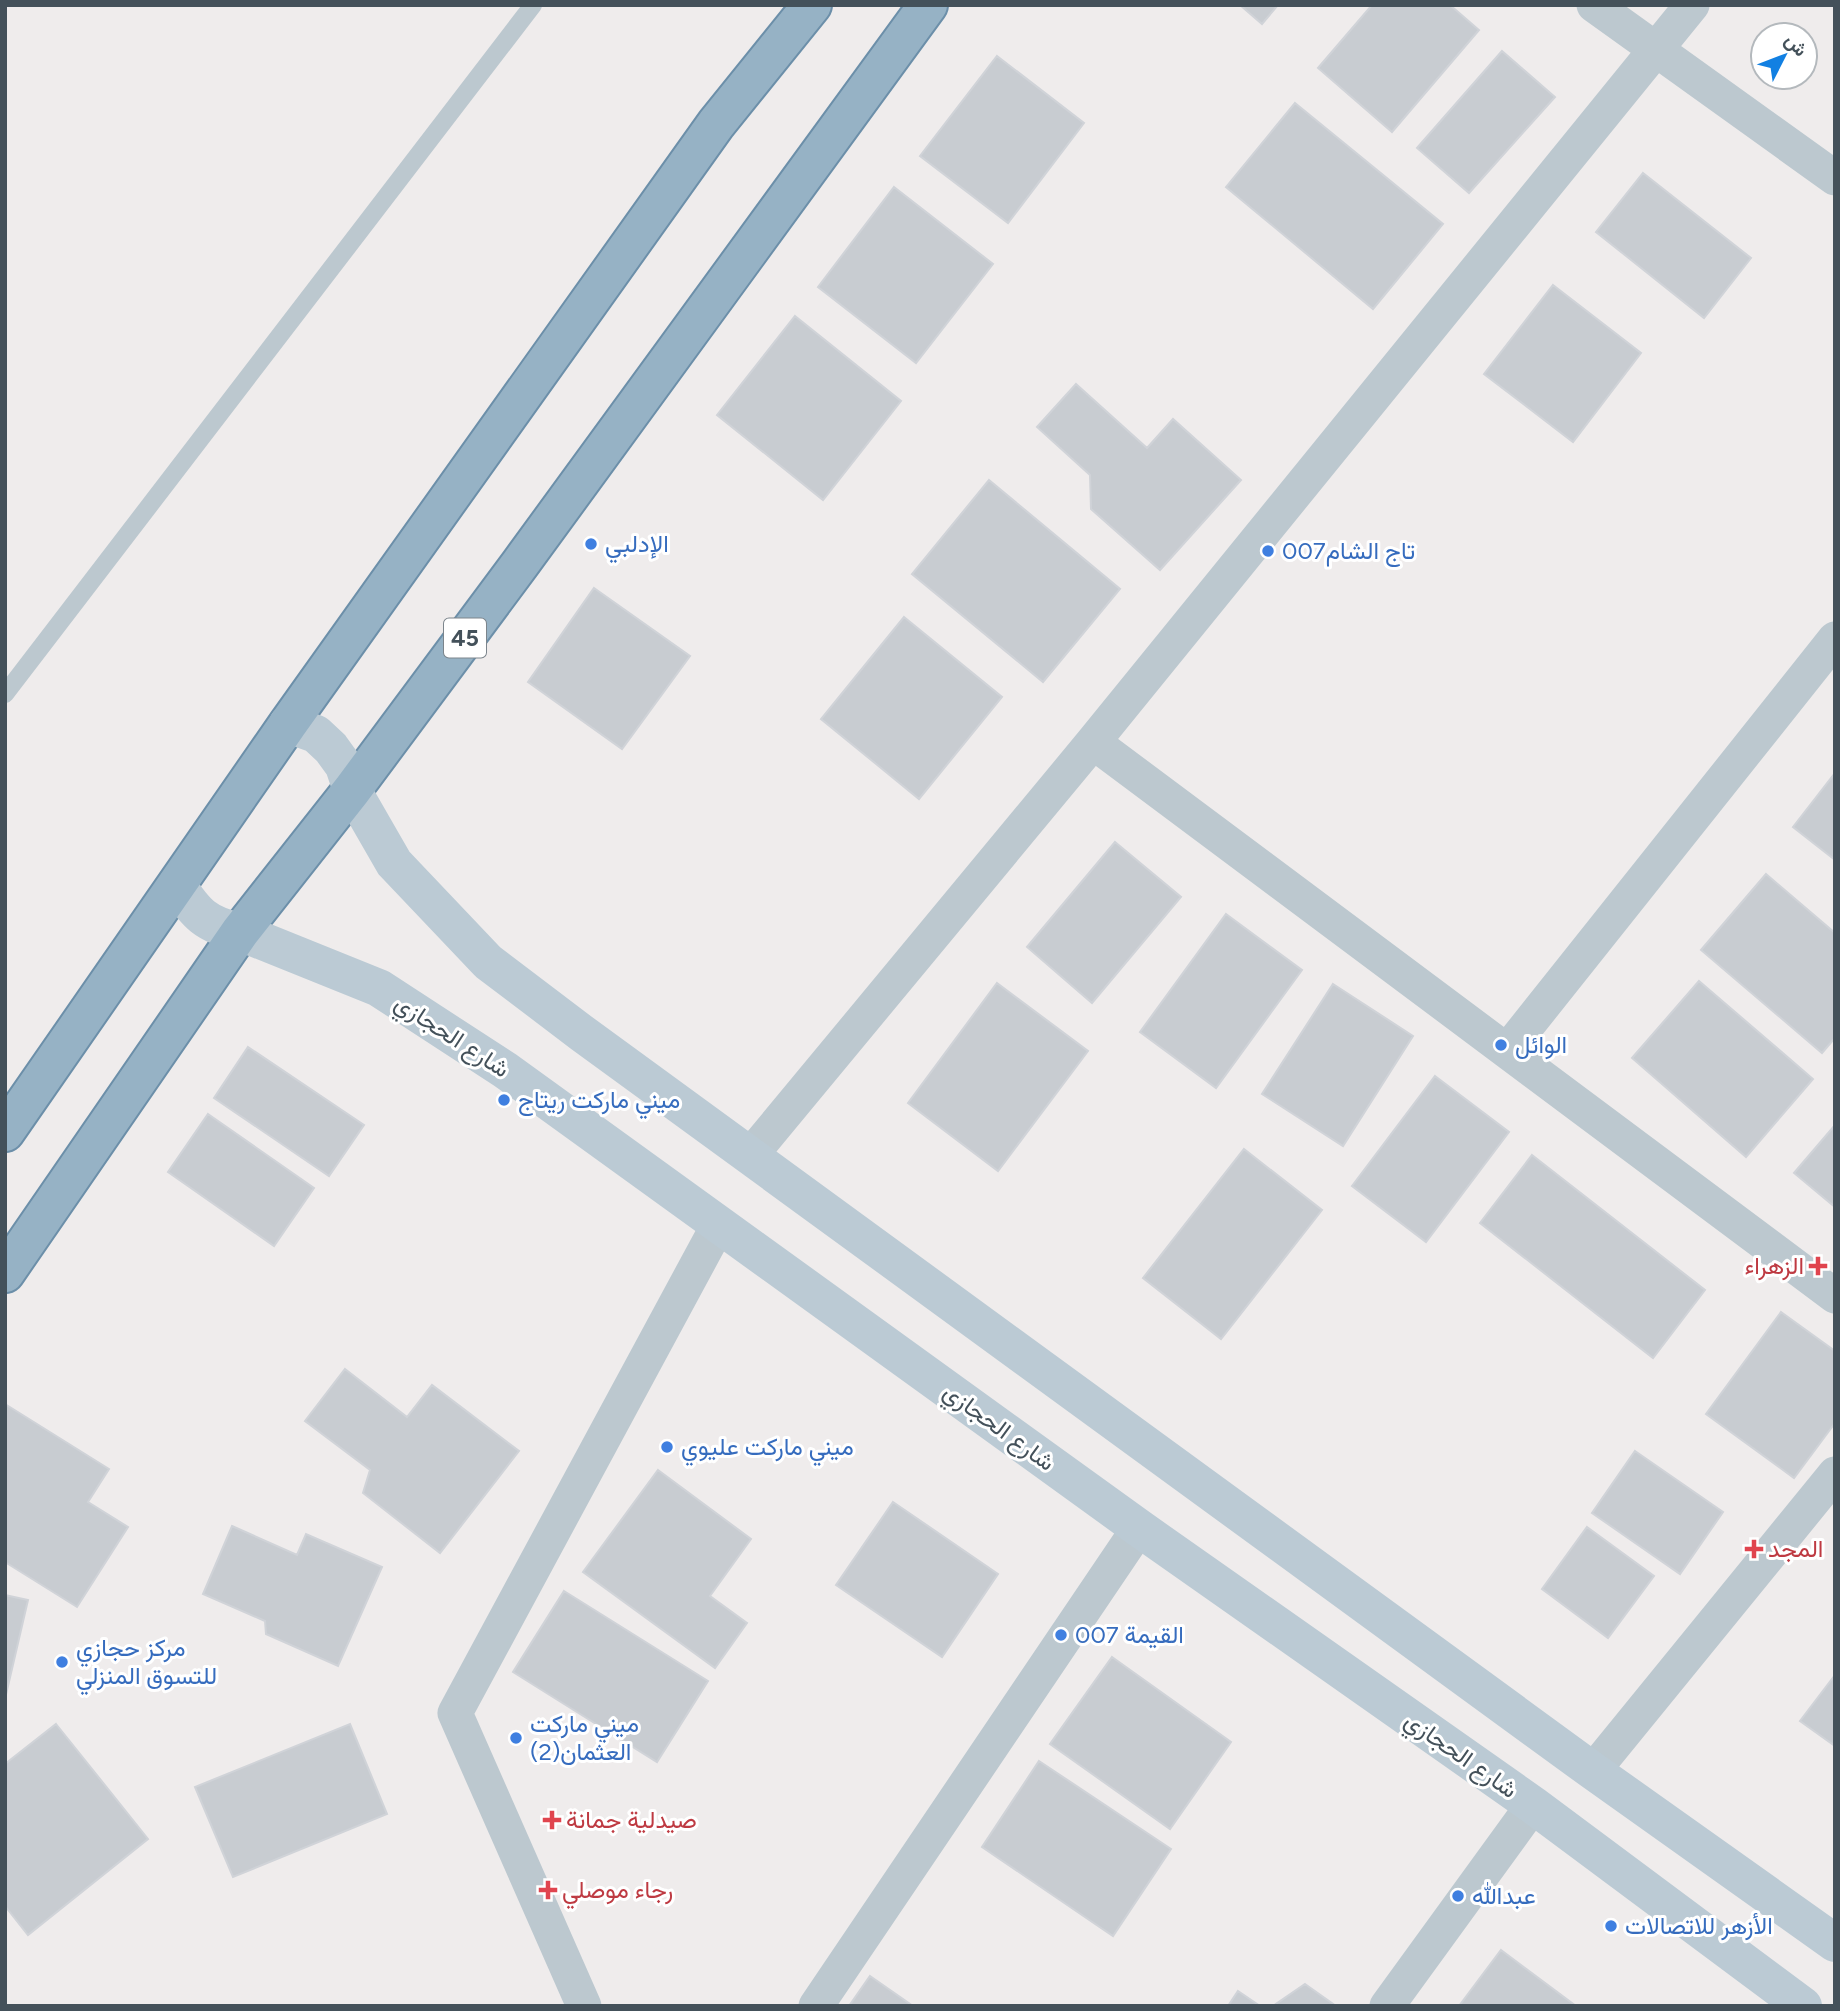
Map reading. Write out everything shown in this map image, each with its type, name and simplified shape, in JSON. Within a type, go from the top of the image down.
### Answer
[{"type":"highway","points":[[5,1132],[288,724],[716,124],[812,5]]},
{"type":"highway","name":"45","points":[[5,1273],[240,932],[352,790],[529,553],[928,5]]},
{"type":"main road","points":[[288,724],[316,734],[331,748],[344,766],[352,790],[394,863],[488,962],[1593,1771],[1835,1943]]},
{"type":"main road","name":"شارع الحجازي","points":[[177,885],[191,906],[219,928],[240,932],[379,988],[505,1070],[1139,1528],[1532,1805],[1803,2006]]},
{"type":"street","points":[[1594,5],[1835,178]]},
{"type":"street","points":[[750,1156],[1093,742],[1692,5]]},
{"type":"street","points":[[1507,1051],[1835,639]]},
{"type":"street","points":[[1093,742],[1835,1296]]},
{"type":"street","points":[[584,2006],[455,1713],[719,1224]]},
{"type":"street","points":[[1593,1771],[1835,1474]]},
{"type":"street","points":[[816,2006],[1139,1528]]},
{"type":"street","points":[[1387,2006],[1532,1805]]},
{"type":"lane","points":[[5,694],[533,5]]},
{"type":"building","points":[[1240,5],[1278,5],[1262,24]]},
{"type":"building","points":[[1372,5],[1450,5],[1479,30],[1392,132],[1318,68]]},
{"type":"building","points":[[1502,51],[1555,97],[1469,193],[1417,148]]},
{"type":"building","points":[[997,56],[1084,123],[1008,223],[920,156]]},
{"type":"building","points":[[1295,103],[1443,224],[1373,309],[1226,187]]},
{"type":"building","points":[[1643,173],[1751,258],[1704,318],[1596,232]]},
{"type":"building","points":[[894,187],[993,264],[916,363],[818,287]]},
{"type":"building","points":[[1553,285],[1641,353],[1573,442],[1484,374]]},
{"type":"building","points":[[795,316],[901,401],[823,500],[717,415]]},
{"type":"building","points":[[1076,384],[1147,448],[1173,419],[1241,480],[1160,570],[1091,509],[1090,475],[1037,427]]},
{"type":"building","points":[[989,480],[1120,589],[1043,682],[912,574]]},
{"type":"building","points":[[594,588],[690,656],[622,749],[528,682]]},
{"type":"building","points":[[904,617],[1002,697],[919,799],[821,719]]},
{"type":"building","points":[[1835,773],[1835,860],[1793,827]]},
{"type":"building","points":[[1115,842],[1181,897],[1092,1003],[1027,947]]},
{"type":"building","points":[[1766,874],[1835,933],[1835,1038],[1822,1053],[1701,950]]},
{"type":"building","points":[[1226,914],[1302,970],[1216,1088],[1140,1032]]},
{"type":"building","points":[[1699,981],[1813,1079],[1746,1157],[1632,1058]]},
{"type":"building","points":[[997,983],[1088,1051],[998,1171],[908,1103]]},
{"type":"building","points":[[1333,984],[1413,1036],[1343,1146],[1262,1094]]},
{"type":"building","points":[[248,1047],[364,1125],[329,1176],[214,1098]]},
{"type":"building","points":[[1435,1076],[1509,1132],[1426,1242],[1352,1186]]},
{"type":"building","points":[[208,1114],[314,1188],[274,1246],[168,1172]]},
{"type":"building","points":[[1835,1125],[1835,1207],[1794,1173]]},
{"type":"building","points":[[1244,1149],[1322,1210],[1221,1339],[1143,1278]]},
{"type":"building","points":[[1532,1155],[1705,1290],[1653,1358],[1480,1223]]},
{"type":"building","points":[[1781,1312],[1835,1351],[1835,1423],[1794,1478],[1706,1414]]},
{"type":"building","points":[[345,1369],[407,1417],[432,1385],[519,1451],[440,1553],[363,1493],[370,1470],[305,1421]]},
{"type":"building","points":[[5,1404],[109,1469],[88,1502],[128,1527],[77,1607],[5,1562]]},
{"type":"building","points":[[1635,1451],[1723,1512],[1680,1574],[1592,1513]]},
{"type":"building","points":[[658,1470],[751,1539],[710,1596],[747,1623],[715,1668],[583,1572]]},
{"type":"building","points":[[893,1502],[998,1574],[942,1657],[836,1585]]},
{"type":"building","points":[[232,1526],[297,1555],[306,1534],[382,1567],[338,1666],[266,1634],[265,1621],[203,1594]]},
{"type":"building","points":[[1587,1527],[1654,1576],[1608,1638],[1542,1589]]},
{"type":"building","points":[[564,1591],[708,1681],[657,1762],[513,1672]]},
{"type":"building","points":[[5,1595],[28,1600],[5,1699]]},
{"type":"building","points":[[1112,1657],[1231,1742],[1170,1829],[1050,1744]]},
{"type":"building","points":[[1835,1675],[1835,1746],[1800,1721]]},
{"type":"building","points":[[56,1724],[148,1839],[28,1935],[5,1906],[5,1764]]},
{"type":"building","points":[[350,1724],[387,1814],[233,1877],[195,1787]]},
{"type":"building","points":[[1039,1761],[1171,1849],[1113,1936],[982,1847]]},
{"type":"building","points":[[1501,1950],[1576,2006],[1459,2006]]},
{"type":"building","points":[[870,1976],[913,2006],[849,2006]]},
{"type":"building","points":[[1305,1984],[1336,2006],[1273,2006]]},
{"type":"building","points":[[1238,1991],[1260,2006],[1228,2006]]},
{"type":"place","name":"الإدلبي","points":[[591,544]]},
{"type":"place","name":"تاج الشام007","points":[[1268,551]]},
{"type":"place","name":"الوائل","points":[[1501,1045]]},
{"type":"place","name":"ميني ماركت ريتاج","points":[[504,1100]]},
{"type":"place","name":"الزهراء","points":[[1818,1266]]},
{"type":"place","name":"ميني ماركت عليوي","points":[[667,1447]]},
{"type":"place","name":"المجد","points":[[1754,1549]]},
{"type":"place","name":"القيمة 007","points":[[1061,1635]]},
{"type":"place","name":"مركز حجازي للتسوق المنزلي","points":[[62,1662]]},
{"type":"place","name":"ميني ماركت العثمان(2)","points":[[516,1738]]},
{"type":"place","name":"صيدلية جمانة","points":[[552,1820]]},
{"type":"place","name":"رجاء موصلي","points":[[548,1890]]},
{"type":"place","name":"عبدالله","points":[[1458,1896]]},
{"type":"place","name":"الأزهر للاتصالات","points":[[1611,1926]]}]
